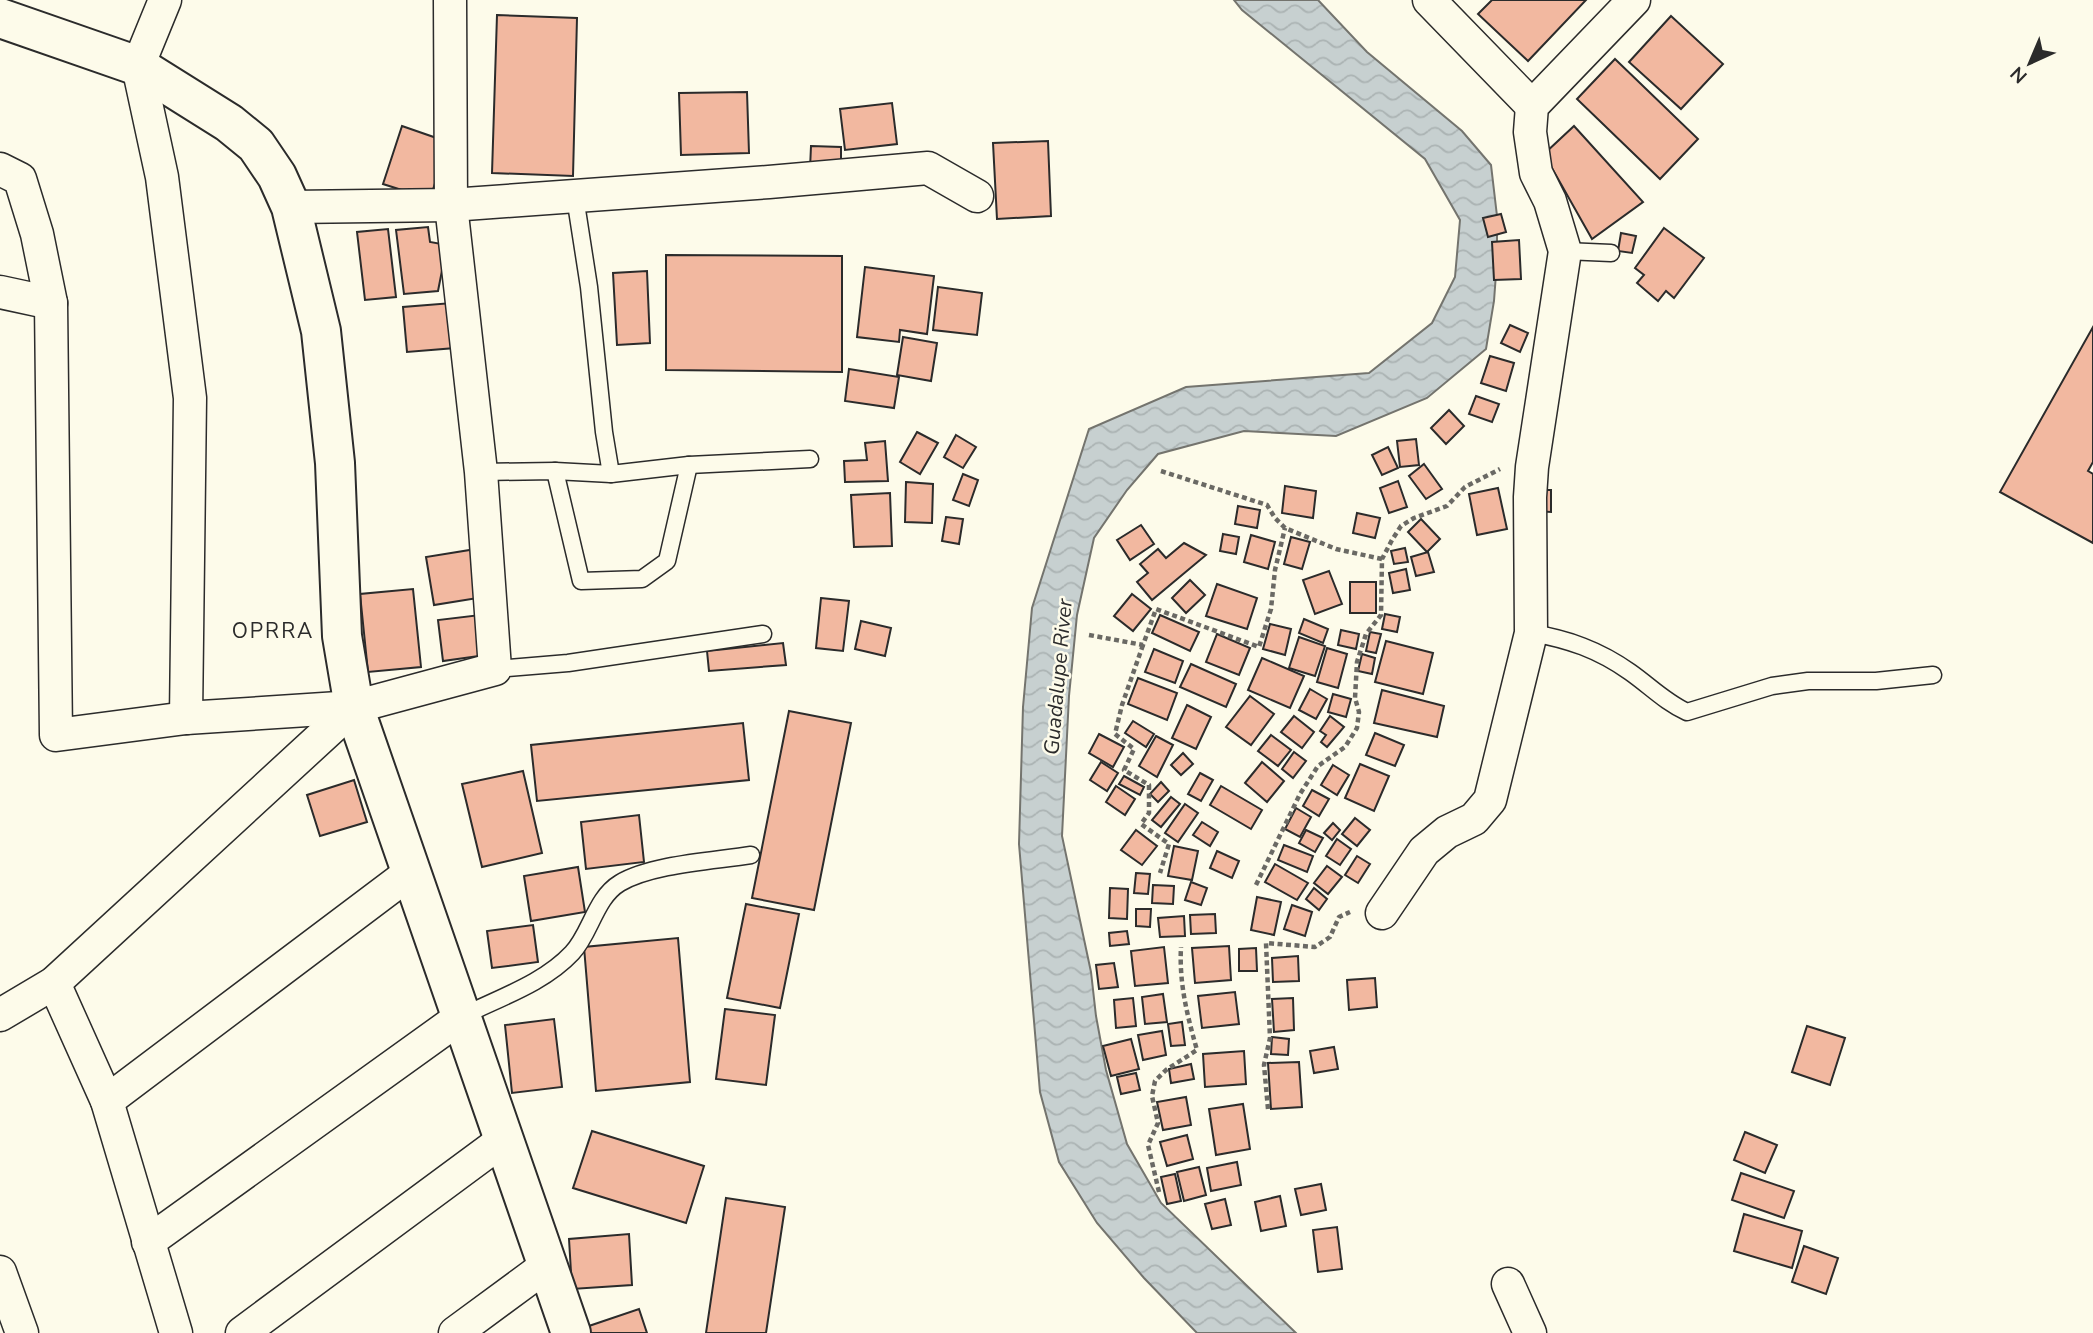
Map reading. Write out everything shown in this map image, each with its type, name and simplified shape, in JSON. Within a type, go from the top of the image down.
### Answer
[{"type":"street","points":[[165,0],[138,66],[162,177],[190,398],[186,718]]},
{"type":"street","points":[[0,169],[20,179],[37,234],[51,303],[57,735],[186,718],[354,707],[495,669],[481,472],[451,205],[450,0]]},
{"type":"street","points":[[1429,0],[1532,106]]},
{"type":"street","points":[[1382,913],[1424,851],[1447,832],[1474,819],[1490,800],[1531,633],[1532,467],[1565,251],[1550,201],[1536,173],[1530,132],[1532,106],[1634,0]]},
{"type":"street","points":[[0,18],[138,66],[229,123],[256,145],[278,176],[291,207],[321,331],[335,463],[342,636],[354,707],[570,1333]]},
{"type":"street","points":[[291,207],[451,205],[928,168],[977,196]]},
{"type":"street","points":[[0,292],[51,303]]},
{"type":"street","points":[[0,1014],[54,983],[354,707]]},
{"type":"street","points":[[107,1101],[411,872]]},
{"type":"street","points":[[54,983],[107,1101],[176,1333]]},
{"type":"street","points":[[148,1242],[461,1017]]},
{"type":"street","points":[[242,1333],[503,1140]]},
{"type":"street","points":[[455,1333],[546,1266]]},
{"type":"street","points":[[0,1272],[22,1333]]},
{"type":"street","points":[[1508,1284],[1530,1333]]},
{"type":"lane","points":[[575,197],[589,287],[611,474]]},
{"type":"lane","points":[[1565,251],[1611,253]]},
{"type":"lane","points":[[481,472],[555,471],[611,474],[689,465],[810,459]]},
{"type":"lane","points":[[555,471],[581,581],[642,579],[667,561],[689,465]]},
{"type":"lane","points":[[1531,633],[1566,639],[1600,653],[1651,687],[1668,703],[1688,712],[1772,685],[1808,681],[1877,681],[1933,675]]},
{"type":"lane","points":[[495,669],[568,663],[763,634]]},
{"type":"lane","points":[[461,1017],[551,972],[583,939],[602,901],[619,883],[673,867],[751,855]]},
{"type":"path","points":[[1256,885],[1300,794],[1318,766],[1345,747],[1357,728],[1357,662],[1366,634],[1381,615],[1382,559],[1401,526],[1447,506],[1465,487],[1499,469],[1532,467]]},
{"type":"path","points":[[1161,471],[1267,505],[1285,528],[1336,549],[1382,559]]},
{"type":"path","points":[[1160,873],[1169,844],[1141,824],[1149,813],[1149,785],[1124,770],[1135,749],[1115,734],[1122,705],[1156,609],[1259,647],[1271,609],[1275,569],[1285,528]]},
{"type":"path","points":[[1089,635],[1143,645]]},
{"type":"path","points":[[1268,1109],[1264,1065],[1270,1038],[1266,943],[1315,947],[1330,937],[1339,917],[1345,913],[1382,913]]},
{"type":"path","points":[[1159,1192],[1147,1145],[1158,1123],[1152,1096],[1155,1082],[1166,1070],[1197,1050],[1186,1015],[1180,971],[1181,947]]},
{"type":"water","name":"Guadalupe River","points":[[1234,0],[1318,0],[1367,52],[1462,131],[1491,165],[1497,216],[1494,301],[1486,349],[1427,398],[1336,436],[1244,431],[1158,454],[1127,490],[1094,538],[1077,615],[1069,696],[1062,836],[1091,972],[1106,1070],[1127,1144],[1161,1203],[1296,1333],[1197,1333],[1144,1278],[1097,1223],[1059,1162],[1040,1092],[1019,844],[1023,707],[1032,608],[1089,429],[1186,387],[1369,373],[1432,323],[1455,277],[1460,220],[1425,159],[1242,10]]},
{"type":"building","points":[[1492,0],[1586,0],[1528,61],[1478,14]]},
{"type":"building","points":[[497,15],[577,18],[573,176],[492,173]]},
{"type":"building","points":[[1671,16],[1723,64],[1681,109],[1629,62]]},
{"type":"building","points":[[1615,59],[1698,139],[1660,179],[1577,99]]},
{"type":"building","points":[[747,92],[749,153],[681,155],[679,93]]},
{"type":"building","points":[[892,103],[897,144],[845,150],[840,109]]},
{"type":"building","points":[[402,126],[448,142],[430,199],[383,184]]},
{"type":"building","points":[[1574,126],[1643,202],[1592,239],[1544,154]]},
{"type":"building","points":[[1048,141],[1051,216],[997,219],[993,143]]},
{"type":"building","points":[[811,146],[841,147],[841,171],[810,169]]},
{"type":"building","points":[[1501,214],[1506,232],[1488,237],[1483,218]]},
{"type":"building","points":[[428,227],[430,242],[447,245],[438,291],[404,294],[396,230]]},
{"type":"building","points":[[1664,228],[1704,258],[1674,298],[1666,291],[1658,301],[1637,283],[1644,275],[1635,268]]},
{"type":"building","points":[[388,229],[396,297],[365,300],[357,232]]},
{"type":"building","points":[[1621,233],[1636,236],[1632,253],[1618,251]]},
{"type":"building","points":[[1519,240],[1521,279],[1494,280],[1492,242]]},
{"type":"building","points":[[666,255],[842,256],[842,372],[666,370]]},
{"type":"building","points":[[865,267],[934,276],[927,334],[900,330],[899,342],[857,337]]},
{"type":"building","points":[[647,271],[650,343],[617,345],[613,273]]},
{"type":"building","points":[[938,287],[982,293],[977,335],[933,330]]},
{"type":"building","points":[[452,303],[455,348],[407,352],[403,307]]},
{"type":"building","points":[[1510,325],[1528,333],[1520,352],[1501,343]]},
{"type":"building","points":[[2093,327],[2093,462],[2088,471],[2093,474],[2093,543],[2000,492]]},
{"type":"building","points":[[903,337],[937,343],[931,381],[897,375]]},
{"type":"building","points":[[1490,356],[1514,363],[1506,391],[1481,383]]},
{"type":"building","points":[[849,369],[899,377],[894,408],[845,401]]},
{"type":"building","points":[[1476,396],[1499,404],[1492,422],[1469,414]]},
{"type":"building","points":[[1449,410],[1464,426],[1446,444],[1431,428]]},
{"type":"building","points":[[917,432],[938,443],[920,474],[900,462]]},
{"type":"building","points":[[956,435],[976,447],[963,468],[944,457]]},
{"type":"building","points":[[1416,439],[1419,465],[1400,467],[1397,441]]},
{"type":"building","points":[[885,441],[888,481],[845,482],[844,461],[867,460],[865,443]]},
{"type":"building","points":[[1388,447],[1398,468],[1382,475],[1372,455]]},
{"type":"building","points":[[1424,464],[1442,489],[1426,499],[1409,476]]},
{"type":"building","points":[[963,474],[978,480],[969,506],[953,500]]},
{"type":"building","points":[[1398,481],[1407,507],[1389,513],[1380,488]]},
{"type":"building","points":[[906,482],[933,484],[932,523],[905,522]]},
{"type":"building","points":[[1285,486],[1316,491],[1313,518],[1282,513]]},
{"type":"building","points":[[1498,488],[1507,529],[1477,535],[1469,494]]},
{"type":"building","points":[[1536,490],[1551,490],[1551,512],[1535,511]]},
{"type":"building","points":[[890,493],[892,546],[854,547],[851,495]]},
{"type":"building","points":[[1238,506],[1260,510],[1257,528],[1235,524]]},
{"type":"building","points":[[1357,513],[1380,518],[1375,538],[1353,533]]},
{"type":"building","points":[[946,517],[963,519],[959,544],[942,541]]},
{"type":"building","points":[[1421,519],[1440,539],[1427,552],[1408,532]]},
{"type":"building","points":[[1141,525],[1154,544],[1130,560],[1117,540]]},
{"type":"building","points":[[1223,534],[1239,537],[1236,554],[1220,551]]},
{"type":"building","points":[[1251,535],[1275,542],[1268,569],[1244,562]]},
{"type":"building","points":[[1291,537],[1310,542],[1302,569],[1284,564]]},
{"type":"building","points":[[1184,543],[1206,555],[1152,600],[1137,582],[1148,573],[1140,564],[1158,549],[1166,558]]},
{"type":"building","points":[[1405,548],[1408,562],[1394,564],[1391,551]]},
{"type":"building","points":[[476,549],[484,597],[434,605],[426,557]]},
{"type":"building","points":[[1428,552],[1434,572],[1416,576],[1411,557]]},
{"type":"building","points":[[1406,569],[1410,590],[1393,593],[1389,573]]},
{"type":"building","points":[[1329,571],[1342,604],[1315,614],[1303,580]]},
{"type":"building","points":[[1190,580],[1205,595],[1186,613],[1172,598]]},
{"type":"building","points":[[1350,582],[1376,582],[1376,613],[1350,613]]},
{"type":"building","points":[[1217,584],[1257,598],[1247,629],[1206,616]]},
{"type":"building","points":[[413,589],[421,667],[368,672],[360,594]]},
{"type":"building","points":[[1132,594],[1151,609],[1133,631],[1114,616]]},
{"type":"building","points":[[821,598],[849,601],[843,651],[816,648]]},
{"type":"building","points":[[1385,614],[1400,617],[1397,632],[1382,629]]},
{"type":"building","points":[[480,615],[486,655],[443,661],[438,620]]},
{"type":"building","points":[[1160,615],[1199,632],[1190,651],[1152,633]]},
{"type":"building","points":[[1304,619],[1328,629],[1323,643],[1299,633]]},
{"type":"building","points":[[861,621],[891,628],[885,656],[855,649]]},
{"type":"building","points":[[1270,624],[1291,629],[1285,655],[1263,649]]},
{"type":"building","points":[[1341,630],[1359,634],[1356,649],[1338,645]]},
{"type":"building","points":[[1370,632],[1381,634],[1376,653],[1366,651]]},
{"type":"building","points":[[1217,634],[1250,648],[1239,675],[1206,662]]},
{"type":"building","points":[[1299,637],[1325,646],[1315,676],[1289,668]]},
{"type":"building","points":[[1386,641],[1433,653],[1423,694],[1375,682]]},
{"type":"building","points":[[783,643],[786,665],[709,671],[707,651]]},
{"type":"building","points":[[1327,648],[1347,654],[1338,688],[1317,682]]},
{"type":"building","points":[[1154,649],[1183,661],[1175,683],[1145,672]]},
{"type":"building","points":[[1362,654],[1375,658],[1372,674],[1358,671]]},
{"type":"building","points":[[1262,658],[1304,676],[1290,708],[1248,690]]},
{"type":"building","points":[[1191,664],[1236,684],[1226,707],[1180,687]]},
{"type":"building","points":[[1138,678],[1177,693],[1167,720],[1128,704]]},
{"type":"building","points":[[1310,689],[1327,699],[1316,719],[1299,710]]},
{"type":"building","points":[[1382,690],[1444,706],[1437,737],[1374,723]]},
{"type":"building","points":[[1333,694],[1351,699],[1346,717],[1328,712]]},
{"type":"building","points":[[1250,696],[1274,714],[1251,745],[1226,727]]},
{"type":"building","points":[[1187,705],[1211,717],[1196,749],[1172,738]]},
{"type":"building","points":[[789,711],[851,723],[814,910],[752,898]]},
{"type":"building","points":[[1294,716],[1314,732],[1302,748],[1281,732]]},
{"type":"building","points":[[1330,716],[1344,727],[1327,747],[1321,742],[1326,735],[1320,731]]},
{"type":"building","points":[[1133,721],[1154,734],[1146,747],[1125,733]]},
{"type":"building","points":[[743,723],[749,780],[537,801],[531,745]]},
{"type":"building","points":[[1375,733],[1404,745],[1395,766],[1366,755]]},
{"type":"building","points":[[1099,734],[1124,747],[1113,767],[1089,753]]},
{"type":"building","points":[[1271,735],[1291,750],[1278,766],[1258,751]]},
{"type":"building","points":[[1156,736],[1173,745],[1157,777],[1139,766]]},
{"type":"building","points":[[1294,752],[1306,761],[1293,778],[1282,769]]},
{"type":"building","points":[[1183,753],[1193,764],[1181,775],[1171,765]]},
{"type":"building","points":[[1101,762],[1118,773],[1107,791],[1090,780]]},
{"type":"building","points":[[1262,762],[1284,781],[1267,802],[1245,783]]},
{"type":"building","points":[[1360,764],[1389,776],[1374,811],[1345,798]]},
{"type":"building","points":[[1333,765],[1349,775],[1337,795],[1321,785]]},
{"type":"building","points":[[523,771],[542,853],[482,867],[462,784]]},
{"type":"building","points":[[1200,773],[1213,780],[1201,801],[1188,794]]},
{"type":"building","points":[[1124,776],[1144,787],[1140,795],[1119,784]]},
{"type":"building","points":[[354,780],[367,822],[320,836],[307,795]]},
{"type":"building","points":[[1161,782],[1169,791],[1158,802],[1150,794]]},
{"type":"building","points":[[1116,786],[1135,799],[1125,815],[1106,802]]},
{"type":"building","points":[[1221,786],[1262,810],[1251,829],[1210,805]]},
{"type":"building","points":[[1312,790],[1329,799],[1319,816],[1303,806]]},
{"type":"building","points":[[1171,797],[1180,804],[1161,827],[1152,820]]},
{"type":"building","points":[[1185,804],[1198,813],[1178,842],[1165,833]]},
{"type":"building","points":[[1296,808],[1311,817],[1300,837],[1285,829]]},
{"type":"building","points":[[639,815],[644,862],[586,869],[581,822]]},
{"type":"building","points":[[1355,818],[1370,830],[1357,846],[1342,834]]},
{"type":"building","points":[[1202,822],[1218,832],[1210,846],[1193,835]]},
{"type":"building","points":[[1333,823],[1340,830],[1332,840],[1324,833]]},
{"type":"building","points":[[1136,830],[1157,846],[1142,865],[1121,850]]},
{"type":"building","points":[[1306,830],[1323,838],[1315,852],[1299,843]]},
{"type":"building","points":[[1337,839],[1351,849],[1340,865],[1326,856]]},
{"type":"building","points":[[1284,845],[1313,856],[1307,872],[1278,860]]},
{"type":"building","points":[[1174,846],[1198,851],[1192,880],[1168,876]]},
{"type":"building","points":[[1217,851],[1239,861],[1232,878],[1210,868]]},
{"type":"building","points":[[1357,856],[1370,864],[1358,883],[1345,875]]},
{"type":"building","points":[[1275,864],[1308,883],[1297,900],[1265,882]]},
{"type":"building","points":[[1327,866],[1342,877],[1328,894],[1314,883]]},
{"type":"building","points":[[578,867],[585,912],[531,921],[524,876]]},
{"type":"building","points":[[1136,873],[1150,874],[1148,894],[1134,893]]},
{"type":"building","points":[[1191,882],[1207,888],[1201,905],[1185,900]]},
{"type":"building","points":[[1153,885],[1174,886],[1173,904],[1152,903]]},
{"type":"building","points":[[1110,888],[1128,889],[1127,919],[1109,918]]},
{"type":"building","points":[[1314,888],[1327,899],[1319,910],[1306,899]]},
{"type":"building","points":[[1257,897],[1281,902],[1274,935],[1251,930]]},
{"type":"building","points":[[746,904],[799,914],[780,1008],[727,998]]},
{"type":"building","points":[[1292,905],[1312,912],[1305,936],[1284,929]]},
{"type":"building","points":[[1136,909],[1151,909],[1150,927],[1136,926]]},
{"type":"building","points":[[1215,914],[1216,933],[1191,934],[1190,915]]},
{"type":"building","points":[[1184,916],[1185,936],[1160,937],[1158,918]]},
{"type":"building","points":[[533,925],[538,962],[492,968],[487,931]]},
{"type":"building","points":[[1127,931],[1129,944],[1110,946],[1109,933]]},
{"type":"building","points":[[678,938],[690,1082],[596,1091],[584,947]]},
{"type":"building","points":[[1229,946],[1231,980],[1195,983],[1192,948]]},
{"type":"building","points":[[1164,947],[1168,983],[1135,986],[1131,951]]},
{"type":"building","points":[[1256,948],[1257,971],[1239,971],[1239,949]]},
{"type":"building","points":[[1298,956],[1299,981],[1273,982],[1272,958]]},
{"type":"building","points":[[1114,963],[1118,987],[1099,989],[1096,965]]},
{"type":"building","points":[[1375,978],[1377,1007],[1349,1010],[1347,980]]},
{"type":"building","points":[[1235,992],[1239,1024],[1202,1028],[1198,996]]},
{"type":"building","points":[[1163,994],[1167,1022],[1145,1024],[1142,997]]},
{"type":"building","points":[[1133,998],[1136,1026],[1116,1028],[1114,1000]]},
{"type":"building","points":[[1293,998],[1294,1030],[1274,1032],[1272,999]]},
{"type":"building","points":[[725,1009],[775,1015],[766,1085],[716,1079]]},
{"type":"building","points":[[554,1019],[562,1087],[512,1093],[505,1025]]},
{"type":"building","points":[[1182,1022],[1185,1045],[1171,1046],[1168,1024]]},
{"type":"building","points":[[1807,1026],[1845,1038],[1830,1085],[1792,1072]]},
{"type":"building","points":[[1162,1031],[1166,1055],[1143,1060],[1138,1035]]},
{"type":"building","points":[[1272,1037],[1289,1039],[1288,1055],[1271,1054]]},
{"type":"building","points":[[1131,1039],[1139,1069],[1111,1076],[1103,1046]]},
{"type":"building","points":[[1334,1047],[1338,1069],[1314,1073],[1310,1051]]},
{"type":"building","points":[[1244,1051],[1246,1084],[1205,1087],[1203,1054]]},
{"type":"building","points":[[1299,1062],[1302,1107],[1271,1109],[1268,1063]]},
{"type":"building","points":[[1191,1064],[1194,1079],[1171,1083],[1169,1069]]},
{"type":"building","points":[[1136,1073],[1140,1090],[1121,1094],[1117,1077]]},
{"type":"building","points":[[1186,1097],[1191,1125],[1163,1130],[1157,1102]]},
{"type":"building","points":[[1243,1104],[1250,1149],[1216,1155],[1209,1109]]},
{"type":"building","points":[[592,1131],[704,1166],[686,1223],[573,1188]]},
{"type":"building","points":[[1745,1132],[1777,1145],[1765,1173],[1734,1160]]},
{"type":"building","points":[[1187,1135],[1193,1159],[1167,1166],[1160,1142]]},
{"type":"building","points":[[1237,1162],[1241,1185],[1211,1191],[1207,1168]]},
{"type":"building","points":[[1199,1167],[1206,1195],[1184,1201],[1177,1172]]},
{"type":"building","points":[[1741,1173],[1794,1191],[1784,1218],[1732,1200]]},
{"type":"building","points":[[1175,1174],[1181,1201],[1167,1204],[1161,1177]]},
{"type":"building","points":[[1321,1184],[1326,1210],[1301,1215],[1295,1189]]},
{"type":"building","points":[[1280,1196],[1286,1226],[1261,1231],[1255,1202]]},
{"type":"building","points":[[726,1198],[785,1207],[766,1333],[706,1333]]},
{"type":"building","points":[[1225,1199],[1231,1225],[1212,1229],[1205,1204]]},
{"type":"building","points":[[1744,1214],[1802,1231],[1792,1268],[1734,1251]]},
{"type":"building","points":[[1337,1227],[1342,1269],[1318,1272],[1313,1230]]},
{"type":"building","points":[[629,1234],[632,1285],[572,1289],[569,1239]]},
{"type":"building","points":[[1804,1246],[1838,1258],[1826,1294],[1792,1282]]},
{"type":"building","points":[[639,1309],[647,1333],[584,1333],[583,1328]]},
{"type":"district","name":"OPRRA","points":[[273,631]]}]
